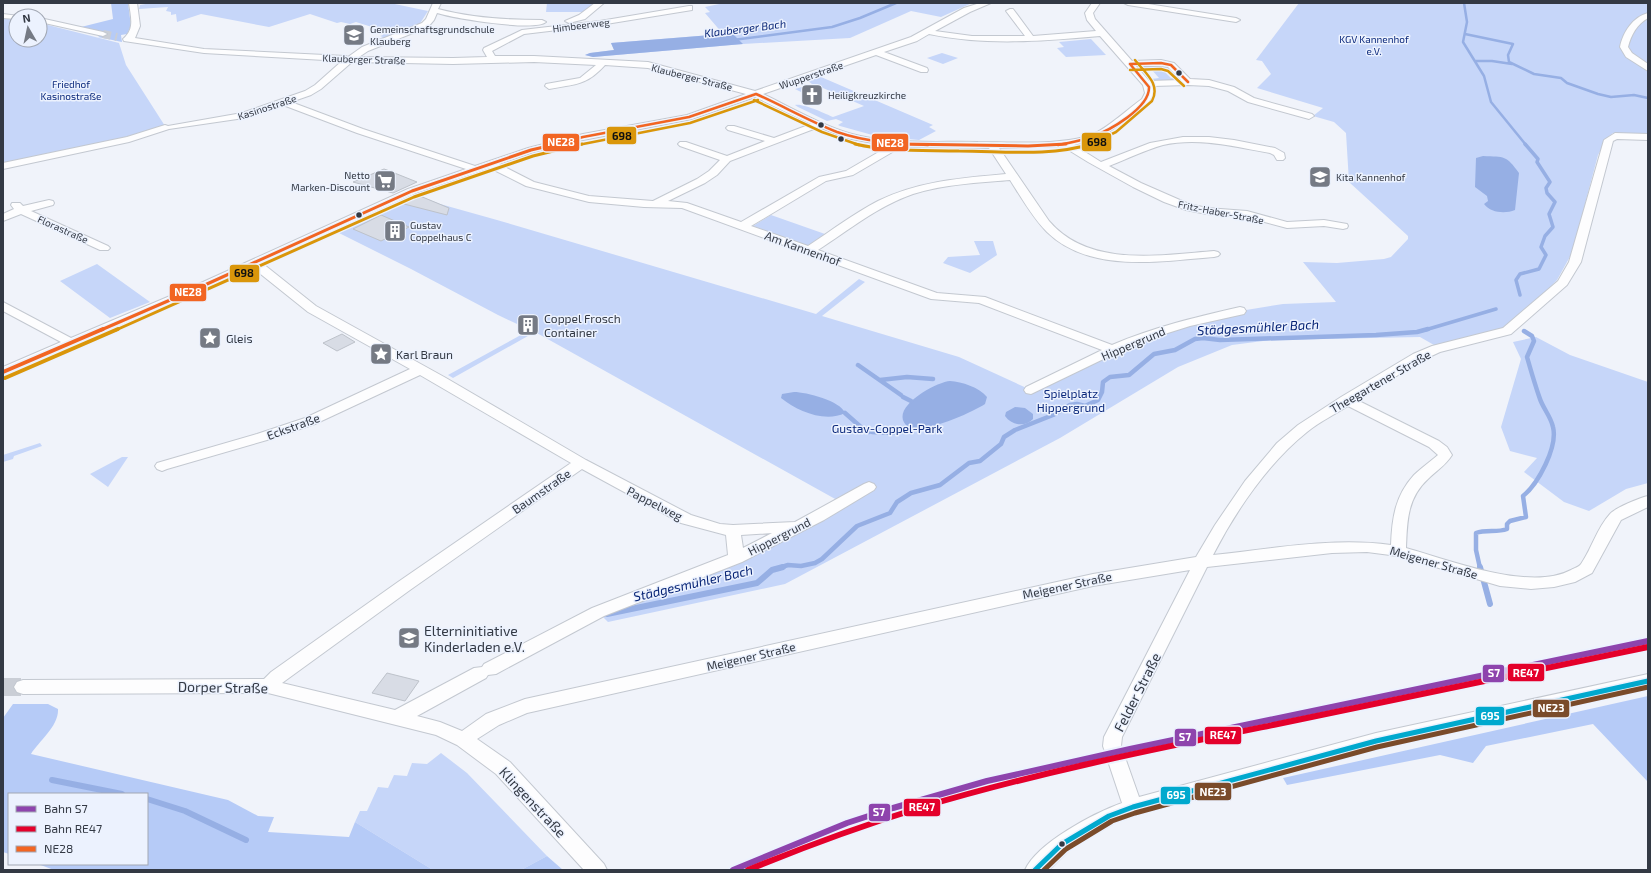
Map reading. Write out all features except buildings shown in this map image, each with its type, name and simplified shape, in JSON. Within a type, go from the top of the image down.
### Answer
[{"type":"street","name":"Klauberger Straße","points":[[133,3],[136,26],[124,38],[204,51],[349,60],[452,61],[493,59],[648,65],[756,94],[819,124],[856,138],[899,144],[993,146],[1066,144],[1099,135],[1116,123],[1147,99],[1150,89],[1148,84]]},
{"type":"street","points":[[435,7],[459,17],[498,22],[568,21],[582,17],[600,3]]},
{"type":"street","name":"Wupperstraße","points":[[3,372],[71,344],[207,284],[398,197],[531,150],[583,137],[689,117],[878,53],[930,32],[967,10],[987,3]]},
{"type":"street","points":[[1096,3],[1089,13],[1090,18],[1148,84],[1205,82],[1225,86],[1251,100],[1309,116]]},
{"type":"street","points":[[1128,3],[1236,20]]},
{"type":"street","name":"Kasinostraße","points":[[3,166],[128,139],[169,128],[244,115],[284,102],[312,91],[349,60],[366,49],[425,25],[430,20],[435,7]]},
{"type":"street","name":"Himbeerweg","points":[[493,59],[487,50],[518,34],[689,8]]},
{"type":"street","points":[[1010,10],[1030,38]]},
{"type":"street","points":[[1648,15],[1640,19],[1634,26],[1624,46],[1629,55],[1648,68]]},
{"type":"street","points":[[568,21],[575,26]]},
{"type":"street","points":[[48,22],[104,34]]},
{"type":"street","points":[[930,32],[973,39],[1030,38],[1102,33]]},
{"type":"street","points":[[878,53],[924,70]]},
{"type":"street","points":[[549,86],[583,80],[593,73],[602,63]]},
{"type":"street","points":[[1130,64],[1161,63],[1171,65],[1188,82]]},
{"type":"street","points":[[284,102],[366,133],[475,169]]},
{"type":"street","points":[[655,204],[701,181],[713,173],[727,159],[819,124]]},
{"type":"street","points":[[731,128],[775,141]]},
{"type":"street","name":"Theegartener Straße","points":[[1202,562],[1220,530],[1250,484],[1272,455],[1303,428],[1346,400],[1423,354],[1436,349],[1507,331],[1554,293],[1563,283],[1575,262],[1609,140],[1615,136],[1648,137]]},
{"type":"street","points":[[1101,165],[1158,144],[1184,139],[1207,140],[1272,150],[1279,153],[1280,158]]},
{"type":"street","points":[[683,144],[727,159]]},
{"type":"street","points":[[743,226],[823,179],[849,173],[899,144]]},
{"type":"street","name":"Fritz-Haber-Straße","points":[[1066,144],[1158,196],[1186,207],[1207,211],[1247,214],[1288,225],[1324,223],[1343,226]]},
{"type":"street","points":[[993,146],[1049,228],[1064,241],[1080,249],[1107,256],[1129,258],[1214,254]]},
{"type":"street","name":"Am Kannenhof","points":[[490,164],[530,184],[589,199],[684,205],[935,296],[981,300],[1113,350]]},
{"type":"street","points":[[809,251],[872,209],[903,194],[954,182],[1013,177]]},
{"type":"street","name":"Florastraße","points":[[3,218],[18,208],[49,203]]},
{"type":"street","name":"Florastraße","points":[[18,208],[104,248]]},
{"type":"street","name":"Baumstraße","points":[[254,263],[312,309],[580,464],[404,586],[277,677],[268,686]]},
{"type":"street","points":[[3,306],[71,344]]},
{"type":"street","name":"Hippergrund","points":[[1031,390],[1113,350],[1168,328],[1240,311]]},
{"type":"street","name":"Eckstraße","points":[[162,466],[262,437],[310,421],[419,370]]},
{"type":"street","points":[[1346,400],[1434,444],[1442,450],[1445,455],[1420,478],[1405,498],[1400,520],[1398,551]]},
{"type":"street","name":"Pappelweg","points":[[580,464],[686,520],[720,529],[733,530],[798,526]]},
{"type":"street","name":"Hippergrund","points":[[398,718],[598,612],[736,558],[869,487]]},
{"type":"street","name":"Meigener Straße","points":[[464,740],[492,719],[525,706],[1126,573],[1202,562],[1346,547],[1367,547],[1398,551],[1500,580],[1543,583],[1569,578],[1586,568],[1608,526],[1616,516],[1648,501]]},
{"type":"street","points":[[733,530],[736,558]]},
{"type":"street","name":"Felder Straße","points":[[1132,807],[1112,746],[1113,738],[1202,562]]},
{"type":"street","points":[[1035,870],[1062,844],[1109,816],[1132,807],[1376,741],[1648,681]]},
{"type":"street","name":"Dorper Straße","points":[[23,687],[268,686],[440,729],[464,740]]},
{"type":"street","name":"Klingenstraße","points":[[464,740],[502,768],[597,870]]},
{"type":"green space","points":[[151,3],[390,3],[428,11],[419,25],[405,32],[400,31],[397,32],[399,33],[376,40],[383,37],[380,36],[383,35],[383,33],[373,30],[375,28],[356,22],[350,24],[341,22],[337,23],[310,14],[269,27],[201,14],[177,22],[176,14],[171,15],[171,12],[166,11],[168,7],[139,9],[140,5]]},
{"type":"green space","points":[[547,3],[597,3],[587,12],[546,12]]},
{"type":"green space","points":[[724,3],[972,3],[941,17],[911,11],[850,38],[743,44],[593,57],[585,55],[614,50],[611,43],[723,34],[705,13],[710,12],[705,7]]},
{"type":"green space","points":[[1299,3],[1648,3],[1648,14],[1643,15],[1623,50],[1648,70],[1648,135],[1613,133],[1608,137],[1598,155],[1572,253],[1557,280],[1535,303],[1507,326],[1486,334],[1434,345],[1420,337],[1271,340],[1232,345],[1178,367],[1060,438],[785,584],[608,622],[598,612],[736,558],[837,500],[535,332],[453,378],[448,375],[530,330],[337,232],[417,195],[440,204],[816,314],[859,279],[865,282],[822,316],[959,357],[1031,390],[1146,336],[1240,311],[1283,304],[1336,302],[1303,262],[1337,263],[1384,259],[1391,257],[1408,239],[1408,236],[1349,182],[1346,133],[1334,122],[1313,116],[1323,108],[1257,88],[1271,74],[1262,61],[1256,60]]},
{"type":"green space","points":[[1648,17],[1648,67],[1630,52],[1628,41],[1637,27]]},
{"type":"green space","name":"Friedhof Kasinostraße","points":[[3,18],[8,18],[8,48],[48,48],[48,25],[119,43],[126,65],[165,126],[114,140],[3,163]]},
{"type":"green space","points":[[1091,39],[1106,55],[1066,57],[1057,48],[1064,47],[1059,42]]},
{"type":"green space","points":[[942,53],[958,58],[943,64],[927,58]]},
{"type":"green space","points":[[1161,65],[1168,68],[1161,68],[1171,78],[1179,79],[1163,82],[1153,81],[1151,79],[1159,78],[1151,69],[1143,69],[1144,66]]},
{"type":"green space","points":[[821,77],[933,125],[929,127],[936,131],[919,140],[876,136],[840,126],[838,125],[843,122],[836,119],[827,121],[795,105],[809,107],[833,117],[864,106],[823,88],[805,94],[795,89],[812,84],[808,81]]},
{"type":"green space","points":[[771,215],[825,234],[807,246],[753,226]]},
{"type":"green space","points":[[974,241],[993,241],[997,255],[970,273],[943,263],[948,257],[980,255]]},
{"type":"green space","points":[[97,264],[150,302],[110,318],[60,281]]},
{"type":"green space","points":[[1536,337],[1570,355],[1648,382],[1648,483],[1626,489],[1589,511],[1564,502],[1524,472],[1537,458],[1510,451],[1501,427],[1521,359],[1513,342]]},
{"type":"green space","points":[[40,443],[42,446],[14,456],[13,459],[3,462],[3,455]]},
{"type":"green space","points":[[122,457],[128,457],[108,487],[90,474]]},
{"type":"green space","points":[[441,753],[467,773],[547,856],[521,870],[433,870],[355,822],[360,811],[367,811],[378,787],[388,788],[394,775],[407,776],[412,763],[427,764]]},
{"type":"shaded area","points":[[111,3],[128,3],[131,26],[127,34],[121,35],[122,42],[98,37],[106,32],[81,27],[113,19]]},
{"type":"shaded area","points":[[724,34],[734,35],[743,44],[593,57],[585,55],[614,50],[611,43]]},
{"type":"shaded area","points":[[1483,156],[1504,158],[1511,163],[1519,173],[1515,210],[1498,212],[1490,209],[1484,204],[1488,201],[1487,196],[1475,187],[1476,158]]},
{"type":"shaded area","points":[[950,381],[965,384],[980,390],[987,397],[985,404],[959,417],[934,426],[914,429],[908,427],[903,420],[903,412],[908,405],[925,391],[934,386]]},
{"type":"shaded area","points":[[794,392],[814,395],[830,401],[842,409],[845,413],[829,417],[820,416],[803,411],[781,398],[782,394]]},
{"type":"shaded area","points":[[1015,407],[1025,408],[1033,414],[1033,419],[1030,422],[1023,424],[1011,422],[1005,416],[1006,412]]},
{"type":"shaded area","points":[[1648,696],[1648,782],[1593,724],[1486,746],[1473,763],[1440,755],[1287,785],[1283,778]]},
{"type":"shaded area","points":[[13,704],[48,704],[58,709],[55,721],[48,733],[31,754],[228,800],[258,816],[274,817],[268,832],[349,837],[355,822],[433,870],[54,870],[41,865],[148,865],[148,793],[8,793],[8,854],[3,852],[3,718]]},
{"type":"shaded area","points":[[547,856],[563,870],[521,870]]},
{"type":"waterway","name":"Klauberger Bach","points":[[733,40],[832,27],[860,18],[896,3]]},
{"type":"waterway","name":"Städgesmühler Bach","points":[[1464,3],[1467,22],[1463,42],[1484,76],[1491,102],[1526,145]]},
{"type":"waterway","points":[[1465,34],[1513,44],[1508,55],[1509,62],[1534,74],[1561,78],[1567,83],[1611,97],[1634,95],[1648,98]]},
{"type":"waterway","points":[[1475,61],[1492,61],[1512,64]]},
{"type":"waterway","name":"Städgesmühler Bach","points":[[1520,295],[1516,280],[1520,274],[1539,269],[1546,255],[1541,247],[1545,236],[1553,227],[1549,214],[1555,202],[1547,193],[1546,188],[1550,182],[1537,162],[1538,159],[1525,144]]},
{"type":"waterway","name":"Städgesmühler Bach","points":[[1425,330],[1496,309]]},
{"type":"waterway","name":"Städgesmühler Bach","points":[[779,568],[788,565],[801,566],[815,563],[822,559],[857,526],[890,513],[897,502],[911,493],[940,485],[969,463],[980,461],[1001,444],[1004,437],[1015,430],[1053,415],[1070,405],[1077,404],[1085,406],[1098,400],[1102,392],[1103,382],[1110,377],[1129,375],[1154,354],[1175,350],[1195,339],[1203,338],[1220,340],[1376,335],[1417,332],[1428,329]]},
{"type":"waterway","points":[[1480,568],[1476,550],[1476,533],[1507,529],[1507,524],[1510,521],[1526,517],[1523,496],[1535,483],[1546,464],[1553,445],[1554,435],[1552,423],[1540,399],[1527,357],[1534,341],[1532,336],[1524,331]]},
{"type":"waterway","points":[[858,365],[901,395]]},
{"type":"waterway","points":[[880,380],[907,377],[933,379]]},
{"type":"waterway","points":[[903,397],[911,401]]},
{"type":"waterway","points":[[845,413],[862,428],[869,432]]},
{"type":"waterway","points":[[872,432],[891,433],[909,428]]},
{"type":"waterway","name":"Städgesmühler Bach","points":[[607,614],[757,583],[772,570],[783,567]]},
{"type":"waterway","points":[[1480,567],[1490,604]]},
{"type":"waterway","name":"Städgesmühler Bach","points":[[52,780],[117,793]]},
{"type":"waterway","name":"Städgesmühler Bach","points":[[148,799],[185,811],[246,840]]},
{"type":"tunnel","points":[[103,34],[117,37]]},
{"type":"tunnel","points":[[3,687],[23,687]]},
{"type":"rail line","name":"S7","points":[[733,870],[790,845],[847,823],[987,781],[1130,749],[1648,641]]},
{"type":"rail line","name":"RE47","points":[[748,870],[862,826],[919,808],[1036,777],[1214,737],[1648,647]]},
{"type":"transit line","name":"698","points":[[754,100],[836,138],[865,146],[905,150],[1018,153],[1049,152],[1079,147],[1100,141],[1121,129],[1152,101],[1155,95],[1153,83],[1135,60]]},
{"type":"transit line","name":"NE28","points":[[1130,64],[1161,63],[1171,65],[1188,82]]},
{"type":"transit line","name":"NE28","points":[[756,94],[814,122],[838,132],[865,140],[913,144],[1028,146],[1066,144],[1098,135],[1135,111],[1146,100],[1149,87],[1130,64]]},
{"type":"transit line","name":"698","points":[[1130,70],[1161,69],[1168,71],[1184,86]]},
{"type":"transit line","name":"NE28","points":[[3,372],[207,284],[412,191],[531,150],[583,137],[689,117],[756,94]]},
{"type":"transit line","name":"698","points":[[5,378],[414,197],[533,156],[584,143],[690,123],[758,100]]},
{"type":"transit line","name":"695","points":[[1035,870],[1062,844],[1109,816],[1133,807],[1376,741],[1648,681]]},
{"type":"transit line","name":"NE23","points":[[1044,870],[1066,849],[1112,821],[1135,813],[1377,747],[1648,687]]},
{"type":"place","name":"Gemeinschaftsgrundschule Klauberg","points":[[354,35]]},
{"type":"place","name":"Heiligkreuzkirche","points":[[812,95]]},
{"type":"place","name":"Kita Kannenhof","points":[[1320,177]]},
{"type":"place","name":"Netto Marken-Discount","points":[[385,181]]},
{"type":"place","name":"Gustav Coppelhaus C","points":[[395,231]]},
{"type":"place","name":"Coppel Frosch Container","points":[[528,325]]},
{"type":"place","name":"Gleis","points":[[210,338]]},
{"type":"place","name":"Karl Braun","points":[[381,354]]},
{"type":"place","name":"Elterninitiative Kinderladen e.V.","points":[[409,638]]},
{"type":"park label","name":"KGV Kannenhof e.V.","points":[[1374,44]]},
{"type":"park label","name":"Spielplatz Hippergrund","points":[[1071,400]]},
{"type":"park label","name":"Gustav-Coppel-Park","points":[[887,428]]}]
